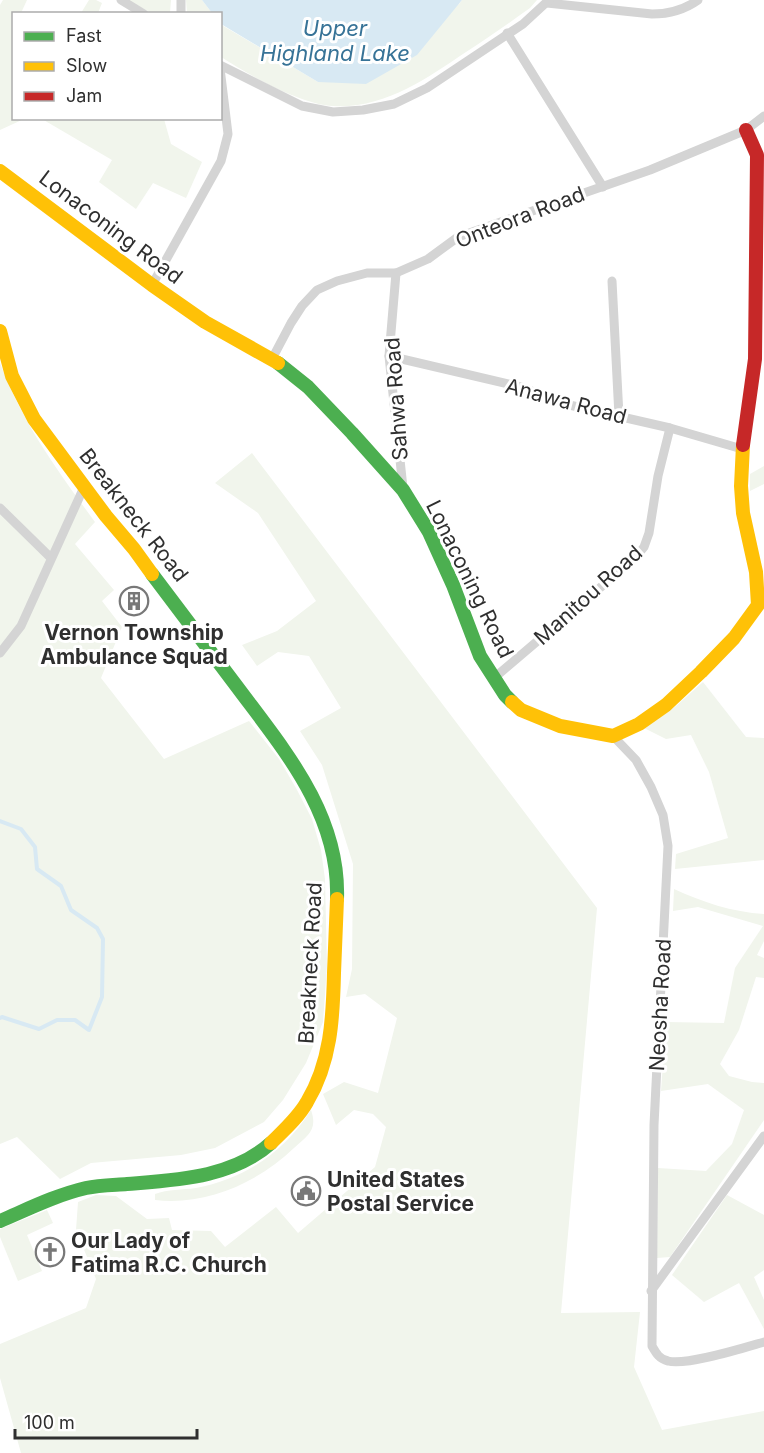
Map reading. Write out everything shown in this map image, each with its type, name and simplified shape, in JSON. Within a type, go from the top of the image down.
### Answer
[{"type":"street","points":[[121,0],[141,12]]},
{"type":"street","points":[[222,67],[302,106],[333,112],[363,110],[394,104],[427,88],[523,24],[548,2],[667,14],[698,0]]},
{"type":"street","points":[[507,33],[603,187]]},
{"type":"street","points":[[152,285],[221,161],[228,134],[222,79]]},
{"type":"street","name":"Onteora Road","points":[[272,359],[302,306],[317,290],[367,273],[396,273],[428,259],[458,237],[650,170],[746,130],[764,116]]},
{"type":"street","points":[[613,736],[639,724],[666,705],[701,672],[761,608],[743,513],[741,486],[742,449],[755,359],[761,161],[746,130]]},
{"type":"street","name":"Lonaconing Road","points":[[0,171],[152,285],[206,322],[272,359],[308,387],[403,490],[429,532],[453,585],[480,656],[506,695],[521,710],[560,726],[613,736]]},
{"type":"street","name":"Sahwa Road","points":[[396,273],[389,356],[403,490]]},
{"type":"street","points":[[612,281],[619,416]]},
{"type":"street","name":"Breakneck Road","points":[[0,331],[12,376],[34,419],[283,748],[313,796],[328,831],[338,880],[333,1010],[328,1051],[320,1076],[307,1103],[293,1121],[268,1146],[241,1163],[214,1173],[166,1181],[88,1187],[58,1196],[0,1221]]},
{"type":"street","name":"Anawa Road","points":[[389,356],[521,387],[565,404],[670,428],[742,449]]},
{"type":"street","name":"Manitou Road","points":[[494,678],[645,547],[658,476],[670,428]]},
{"type":"street","points":[[0,653],[21,626],[84,487]]},
{"type":"street","points":[[0,508],[51,558]]},
{"type":"street","name":"Neosha Road","points":[[613,736],[636,760],[651,787],[663,815],[668,846],[654,1125],[652,1346],[659,1357],[669,1362],[689,1361],[764,1342]]},
{"type":"street","points":[[651,1291],[764,1136]]},
{"type":"shaded area","points":[[3,0],[27,0],[21,12],[12,12],[12,120],[22,120],[0,130],[0,5]]},
{"type":"shaded area","points":[[89,0],[102,3],[98,12],[82,12]]},
{"type":"shaded area","points":[[128,0],[171,0],[170,12],[149,12]]},
{"type":"shaded area","points":[[186,0],[202,0],[211,12],[187,12]]},
{"type":"shaded area","points":[[462,0],[537,0],[522,14],[420,82],[370,103],[333,106],[306,100],[260,80],[222,58],[222,25],[318,82],[459,4]]},
{"type":"shaded area","points":[[44,120],[164,120],[171,144],[202,162],[186,198],[153,183],[136,209],[99,182],[112,160]]},
{"type":"shaded area","points":[[0,363],[30,426],[54,465],[95,522],[75,544],[114,590],[102,601],[122,627],[101,678],[164,759],[249,721],[279,759],[312,819],[321,850],[325,879],[327,966],[323,1022],[306,1063],[283,1100],[264,1122],[215,1148],[181,1155],[91,1163],[60,1179],[17,1137],[0,1144]]},
{"type":"shaded area","points":[[252,453],[597,908],[561,1313],[640,1312],[634,1367],[662,1430],[764,1411],[764,1453],[21,1453],[0,1378],[0,1344],[86,1308],[96,1279],[76,1230],[78,1202],[96,1195],[116,1196],[147,1219],[169,1218],[172,1230],[211,1231],[225,1247],[276,1207],[298,1233],[375,1167],[386,1127],[373,1114],[354,1110],[336,1125],[323,1094],[344,1082],[378,1093],[397,1018],[365,994],[346,997],[352,969],[353,864],[322,765],[300,731],[341,708],[309,656],[278,652],[257,666],[242,645],[277,631],[316,601],[258,513],[215,483]]},
{"type":"shaded area","points":[[764,466],[764,484],[750,491],[750,474]]},
{"type":"shaded area","points":[[703,682],[746,737],[764,738],[764,860],[675,869],[676,854],[728,838],[709,772],[691,735],[666,739],[644,728],[676,706]]},
{"type":"shaded area","points":[[674,889],[718,906],[764,914],[764,941],[757,955],[764,958],[764,978],[756,977],[739,1030],[720,1064],[729,1076],[764,1083],[764,1120],[670,1257],[657,1258],[658,1168],[706,1171],[732,1144],[744,1110],[708,1084],[661,1091],[666,1022],[724,1023],[735,968],[763,926],[698,907],[673,911]]},
{"type":"shaded area","points":[[311,1110],[313,1123],[307,1136],[280,1161],[264,1172],[230,1189],[211,1195],[174,1201],[155,1200],[155,1194],[160,1192],[214,1184],[247,1170],[276,1151],[289,1139]]},
{"type":"shaded area","points":[[727,1195],[764,1215],[764,1270],[754,1277],[764,1300],[764,1329],[739,1283],[704,1302],[672,1275]]},
{"type":"shaded area","points":[[47,1210],[53,1223],[27,1235],[42,1271],[18,1281],[0,1237],[0,1229]]},
{"type":"water","name":"Upper Highland Lake","points":[[202,0],[462,0],[417,55],[366,84],[318,82],[222,25],[222,12],[211,12]]},
{"type":"waterway","points":[[0,821],[21,829],[35,847],[37,869],[61,886],[71,910],[97,928],[103,939],[102,997],[89,1030],[75,1020],[57,1020],[39,1029],[0,1018]]},
{"type":"traffic: fast","points":[[278,363],[308,387],[403,490],[429,532],[453,585],[480,656],[512,702]]},
{"type":"traffic: fast","points":[[152,574],[274,736],[306,786],[329,839],[336,868],[337,899]]},
{"type":"traffic: fast","points":[[0,1221],[53,1198],[86,1188],[184,1178],[221,1170],[256,1155],[271,1143]]},
{"type":"traffic: slow","points":[[0,171],[205,322],[278,363]]},
{"type":"traffic: slow","points":[[0,331],[12,376],[34,419],[152,574]]},
{"type":"traffic: slow","points":[[512,702],[521,710],[560,726],[613,736],[639,724],[666,705],[734,638],[758,605],[756,572],[743,513],[741,486],[743,445]]},
{"type":"traffic: slow","points":[[271,1143],[303,1108],[315,1087],[326,1055],[333,1007],[337,899]]},
{"type":"traffic: jam","points":[[743,445],[755,359],[757,155],[746,130]]},
{"type":"place","name":"Vernon Township Ambulance Squad","points":[[134,601]]},
{"type":"place","name":"United States Postal Service","points":[[306,1191]]},
{"type":"place","name":"Our Lady of Fatima R.C. Church","points":[[50,1252]]}]
